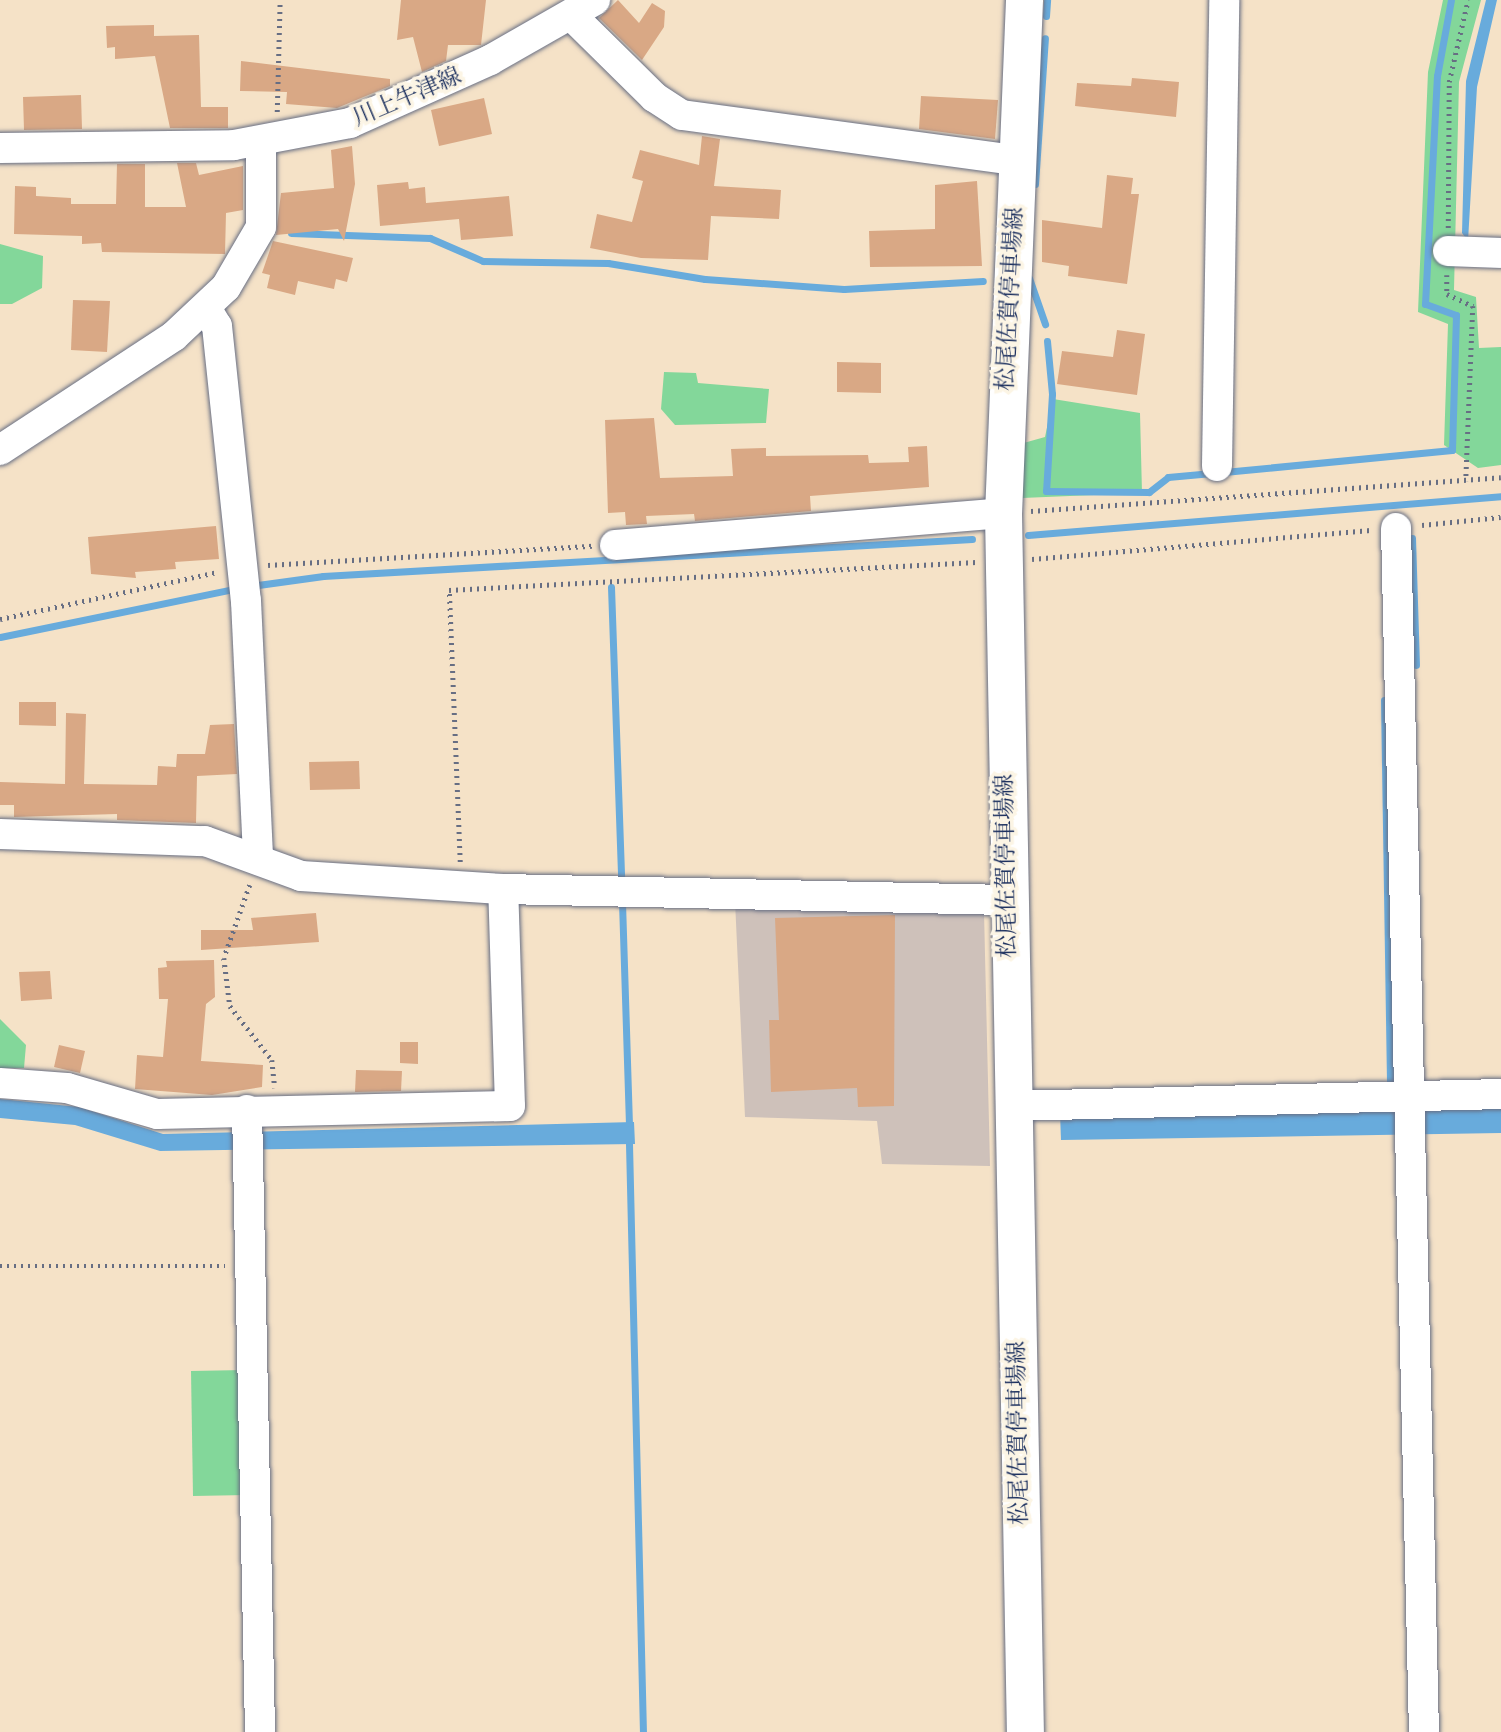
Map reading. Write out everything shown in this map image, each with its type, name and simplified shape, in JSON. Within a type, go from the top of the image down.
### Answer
[{"type":"main road","name":"松尾佐賀停車場線","points":[[1024,0],[1003,568],[1006,900],[1025,1732]]},
{"type":"street","points":[[1217,466],[1224,0]]},
{"type":"street","name":"川上牛津線","points":[[0,148],[268,139],[385,110],[584,9]]},
{"type":"street","points":[[584,9],[653,97],[682,116],[1017,160]]},
{"type":"street","points":[[0,450],[206,308],[247,261],[261,227],[268,139]]},
{"type":"street","points":[[1448,251],[1501,253]]},
{"type":"street","points":[[206,308],[217,326],[246,601],[258,860]]},
{"type":"street","points":[[615,545],[1003,513]]},
{"type":"street","points":[[1396,528],[1412,1099],[1424,1732]]},
{"type":"street","points":[[0,834],[205,841],[301,876],[503,889],[1006,900]]},
{"type":"street","points":[[0,1083],[67,1088],[157,1114],[247,1117],[278,1110],[510,1106],[503,889]]},
{"type":"street","points":[[1011,1105],[1412,1099],[1501,1094]]},
{"type":"street","points":[[247,1117],[260,1732]]},
{"type":"path","points":[[268,139],[280,0]]},
{"type":"path","points":[[1003,513],[1501,477]]},
{"type":"path","points":[[460,886],[449,590],[967,560],[1003,568],[1050,553],[1396,528],[1501,517]]},
{"type":"path","points":[[0,619],[241,568],[615,545]]},
{"type":"path","points":[[258,860],[224,958],[230,1006],[272,1060],[278,1110]]},
{"type":"path","points":[[0,1266],[250,1266]]},
{"type":"shaded area","points":[[735,901],[984,912],[990,1166],[882,1164],[877,1121],[745,1117]]},
{"type":"green space","points":[[1443,0],[1481,0],[1459,82],[1454,290],[1476,297],[1479,348],[1501,347],[1501,465],[1478,468],[1444,445],[1448,324],[1418,312],[1428,72]]},
{"type":"green space","points":[[0,244],[43,256],[42,288],[12,304],[0,304]]},
{"type":"green space","points":[[664,372],[696,373],[698,383],[769,389],[766,423],[675,425],[661,409]]},
{"type":"green space","points":[[1053,399],[1140,413],[1142,493],[1022,498],[1020,444],[1045,437]]},
{"type":"green space","points":[[0,1019],[26,1045],[24,1068],[0,1068]]},
{"type":"green space","points":[[244,1370],[247,1495],[193,1496],[191,1371]]},
{"type":"water","points":[[1486,0],[1497,0],[1477,87],[1468,241],[1462,233],[1466,81]]},
{"type":"water","points":[[0,1099],[79,1107],[163,1134],[634,1122],[635,1144],[160,1151],[75,1125],[0,1118]]},
{"type":"water","points":[[1501,1107],[1501,1133],[1061,1140],[1060,1113]]},
{"type":"building","points":[[401,0],[486,0],[481,45],[448,45],[446,61],[422,72],[413,37],[397,40]]},
{"type":"building","points":[[618,0],[639,23],[652,3],[665,11],[664,27],[642,60],[599,18]]},
{"type":"building","points":[[154,25],[154,36],[199,35],[201,107],[228,107],[228,128],[170,128],[155,56],[115,59],[115,47],[107,48],[106,26]]},
{"type":"building","points":[[241,61],[390,79],[390,86],[337,108],[286,104],[287,92],[240,91]]},
{"type":"building","points":[[1132,78],[1179,82],[1176,117],[1075,106],[1077,83],[1131,86]]},
{"type":"building","points":[[81,95],[82,129],[24,130],[23,97]]},
{"type":"building","points":[[921,96],[998,100],[995,139],[919,129]]},
{"type":"building","points":[[484,98],[492,134],[439,146],[431,110]]},
{"type":"building","points":[[702,136],[720,139],[714,186],[781,190],[779,219],[711,216],[708,260],[641,258],[590,248],[597,214],[632,222],[643,181],[632,178],[640,150],[699,165]]},
{"type":"building","points":[[352,146],[355,184],[344,241],[338,229],[276,235],[281,193],[334,188],[331,150]]},
{"type":"building","points":[[177,163],[196,163],[199,175],[243,166],[243,210],[226,213],[225,254],[102,252],[101,243],[82,244],[82,236],[14,234],[15,186],[36,187],[36,196],[71,198],[71,204],[116,204],[117,164],[145,164],[145,207],[186,207]]},
{"type":"building","points":[[1107,175],[1133,178],[1131,194],[1139,194],[1127,284],[1068,276],[1069,266],[1042,262],[1042,220],[1102,228]]},
{"type":"building","points":[[977,181],[982,266],[870,267],[869,231],[935,229],[935,185]]},
{"type":"building","points":[[408,182],[409,189],[425,187],[426,203],[509,196],[513,236],[461,240],[459,219],[380,226],[377,185]]},
{"type":"building","points":[[273,241],[353,258],[347,282],[336,279],[334,289],[298,281],[295,295],[267,288],[270,275],[262,273]]},
{"type":"building","points":[[73,300],[110,301],[107,352],[71,350]]},
{"type":"building","points":[[1117,330],[1145,334],[1137,395],[1057,384],[1062,351],[1113,357]]},
{"type":"building","points":[[837,362],[881,363],[881,393],[837,392]]},
{"type":"building","points":[[654,418],[660,478],[733,476],[731,449],[766,448],[766,456],[868,455],[869,463],[909,462],[908,447],[927,446],[929,487],[810,496],[811,511],[695,521],[694,514],[646,516],[647,524],[626,525],[625,512],[608,513],[605,420]]},
{"type":"building","points":[[216,526],[219,559],[175,562],[176,569],[135,572],[136,578],[91,574],[88,537]]},
{"type":"building","points":[[19,702],[56,702],[56,726],[19,725]]},
{"type":"building","points":[[66,713],[86,714],[84,784],[157,785],[158,766],[176,767],[177,754],[205,754],[210,725],[234,724],[237,774],[197,776],[196,823],[117,820],[117,814],[14,817],[14,805],[0,805],[0,782],[65,784]]},
{"type":"building","points":[[359,761],[360,789],[310,790],[309,762]]},
{"type":"building","points":[[316,913],[319,942],[201,950],[201,930],[253,930],[251,918]]},
{"type":"building","points":[[895,915],[894,1106],[858,1107],[857,1088],[771,1092],[769,1020],[779,1020],[775,918]]},
{"type":"building","points":[[214,960],[215,997],[206,1004],[201,1061],[263,1065],[262,1087],[212,1095],[135,1089],[137,1055],[163,1057],[168,999],[159,999],[158,968],[167,967],[166,961]]},
{"type":"building","points":[[50,971],[52,999],[21,1001],[19,972]]},
{"type":"building","points":[[400,1042],[418,1042],[418,1064],[400,1063]]},
{"type":"building","points":[[59,1045],[85,1051],[80,1073],[54,1067]]},
{"type":"building","points":[[356,1070],[402,1071],[401,1091],[355,1092]]},
{"type":"waterway","points":[[1046,16],[1047,0]]},
{"type":"waterway","points":[[1224,472],[1452,450],[1456,315],[1425,304],[1437,76],[1451,0]]},
{"type":"waterway","points":[[1035,184],[1045,38]]},
{"type":"waterway","points":[[291,233],[430,238],[483,261],[608,263],[705,279],[844,289],[983,281]]},
{"type":"waterway","points":[[1029,278],[1045,324]]},
{"type":"waterway","points":[[1047,341],[1052,394],[1046,491],[1149,492],[1168,477],[1212,473]]},
{"type":"waterway","points":[[1028,535],[1501,496]]},
{"type":"waterway","points":[[1412,538],[1416,665]]},
{"type":"waterway","points":[[251,586],[323,576],[972,539]]},
{"type":"waterway","points":[[611,587],[621,876]]},
{"type":"waterway","points":[[0,637],[239,588]]},
{"type":"waterway","points":[[1384,700],[1390,1083]]},
{"type":"waterway","points":[[622,902],[629,1123]]},
{"type":"waterway","points":[[629,1144],[643,1732]]}]
